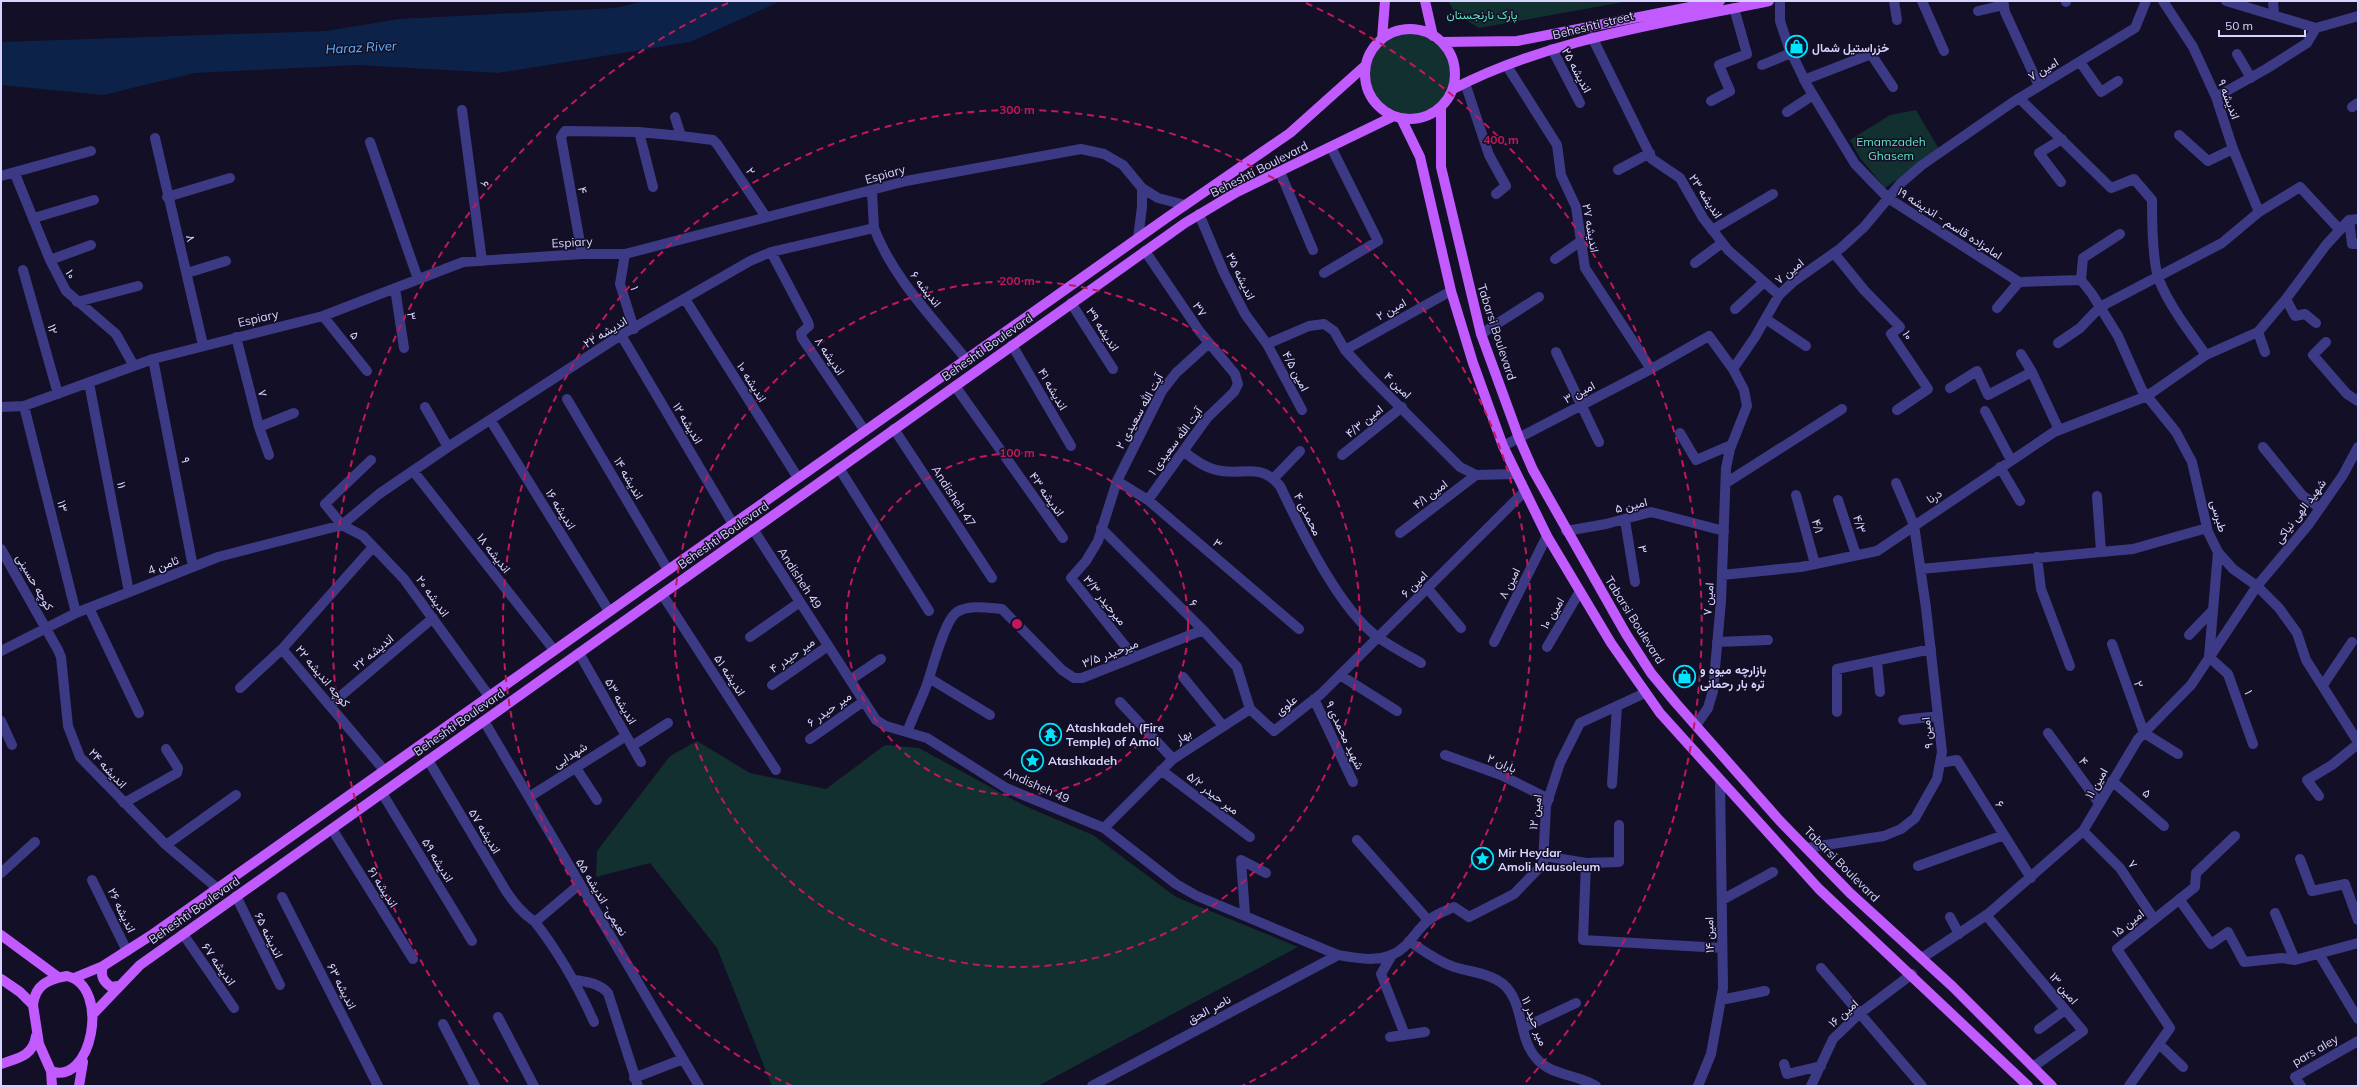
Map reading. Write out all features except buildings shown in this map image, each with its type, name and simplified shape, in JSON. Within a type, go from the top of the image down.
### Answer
[{"type":"main road","points":[[1382,39],[1385,1]]},
{"type":"main road","points":[[1425,1],[1433,36]]},
{"type":"main road","name":"Beheshti street","points":[[1442,42],[1517,42],[1720,1]]},
{"type":"main road","name":"Beheshti street","points":[[1453,89],[1552,48],[1592,37],[1769,1]]},
{"type":"main road","points":[[1407,29],[1421,30],[1433,36],[1442,42],[1450,52],[1454,64],[1455,77],[1453,89],[1441,108],[1422,118],[1398,117],[1383,110],[1374,101],[1368,90],[1365,77],[1366,65],[1375,46],[1382,39],[1394,32],[1407,29]]},
{"type":"main road","name":"Beheshti Boulevard","points":[[74,978],[103,966],[127,951],[1138,238],[1290,133],[1366,65]]},
{"type":"main road","name":"Tabarsi Boulevard","points":[[1441,108],[1441,167],[1481,334],[1519,438],[1533,470],[1566,532],[1626,634],[1647,666],[1696,725],[1740,777],[1806,848],[1850,893],[1922,958],[2052,1086]]},
{"type":"main road","points":[[1398,117],[1420,157],[1450,291],[1472,364],[1502,446],[1547,536],[1611,643],[1646,693],[1720,780],[1819,889],[1912,974],[2028,1086]]},
{"type":"main road","name":"Beheshti Boulevard","points":[[93,1014],[118,986],[140,965],[1145,251],[1199,214],[1280,172],[1398,117]]},
{"type":"main road","points":[[668,570],[677,583]]},
{"type":"main road","points":[[653,580],[662,594]]},
{"type":"main road","points":[[1,935],[58,977]]},
{"type":"main road","points":[[103,966],[102,976],[104,981],[111,987],[118,986]]},
{"type":"main road","points":[[51,1071],[60,1074],[72,1072],[78,1067],[83,1058],[89,1041],[93,1014],[89,998],[74,978],[58,977],[41,984],[34,998],[33,1005],[38,1044],[51,1071],[52,1086]]},
{"type":"main road","points":[[1,979],[20,992],[33,1005]]},
{"type":"main road","points":[[1,1064],[24,1056],[32,1050],[37,1030]]},
{"type":"main road","points":[[79,1086],[83,1058]]},
{"type":"street","name":"امامزاده قاسم - اندیشه ۱۹","points":[[1780,1],[1780,21],[1791,54],[1804,80],[1855,164],[1888,198],[2019,282]]},
{"type":"street","points":[[1894,1],[1897,20]]},
{"type":"street","points":[[1922,1],[1944,51]]},
{"type":"street","name":"امین ۷","points":[[1696,725],[1708,708],[1713,692],[1722,575],[1726,468],[1731,445],[1747,406],[1744,390],[1733,369],[1766,319],[1779,296],[1793,282],[1834,253],[1864,227],[1901,183],[1922,165],[2019,98],[2135,28],[2146,1]]},
{"type":"street","name":"اندیشه ۹","points":[[2163,1],[2193,47],[2216,97],[2233,149],[2259,212]]},
{"type":"street","points":[[2226,1],[2316,28],[2358,16]]},
{"type":"street","points":[[2272,1],[2274,15]]},
{"type":"street","points":[[1978,11],[2003,3],[2005,12],[2039,86]]},
{"type":"street","points":[[1711,101],[1730,91],[1719,65],[1748,54],[1734,8]]},
{"type":"street","points":[[2216,97],[2251,78],[2307,43],[2316,28]]},
{"type":"street","name":"اندیشه ۲۳","points":[[1592,37],[1652,159],[1680,178],[1712,230],[1722,243],[1779,296]]},
{"type":"street","name":"اندیشه ۲۵","points":[[1552,48],[1580,103]]},
{"type":"street","points":[[1762,65],[1791,54]]},
{"type":"street","points":[[1804,80],[1871,54],[1893,86]]},
{"type":"street","points":[[2237,54],[2251,78]]},
{"type":"street","points":[[2080,62],[2101,92],[2118,81]]},
{"type":"street","name":"اندیشه ۲۷","points":[[1507,66],[1557,145],[1561,175],[1576,207],[1585,268],[1651,369]]},
{"type":"street","points":[[1465,83],[1489,155],[1506,186],[1496,194]]},
{"type":"street","points":[[1786,112],[1813,95]]},
{"type":"street","points":[[2019,98],[2111,188],[2134,179],[2152,200],[2152,227],[2158,278],[2180,319],[2206,356]]},
{"type":"street","name":"۶","points":[[462,110],[482,261]]},
{"type":"street","points":[[654,188],[639,132],[681,136],[676,117]]},
{"type":"street","name":"۴","points":[[582,254],[561,137],[565,131],[639,132]]},
{"type":"street","points":[[2179,135],[2208,161],[2233,149]]},
{"type":"street","name":"۲","points":[[681,136],[713,140],[766,217]]},
{"type":"street","name":"۸","points":[[155,138],[167,197],[187,273],[203,345]]},
{"type":"street","points":[[2061,182],[2039,153],[2062,139]]},
{"type":"street","points":[[370,142],[418,279]]},
{"type":"street","points":[[1324,272],[1378,241],[1332,147]]},
{"type":"street","name":"Espiary","points":[[1,407],[24,406],[153,359],[203,345],[323,316],[463,262],[582,254],[625,254],[766,217],[872,192],[906,181],[1081,149],[1104,154],[1123,165],[1142,188],[1158,198],[1185,205]]},
{"type":"street","points":[[1,176],[15,174],[91,151]]},
{"type":"street","points":[[1618,170],[1650,153]]},
{"type":"street","points":[[1280,172],[1313,250]]},
{"type":"street","name":"۱۰","points":[[15,174],[50,260],[66,291],[116,334],[134,366]]},
{"type":"street","points":[[167,197],[230,178]]},
{"type":"street","points":[[2058,343],[2080,328],[2100,307],[2158,278],[2222,243],[2259,212],[2300,187],[2340,230]]},
{"type":"street","points":[[1138,238],[1142,207],[1142,188]]},
{"type":"street","points":[[872,192],[874,228]]},
{"type":"street","points":[[1712,230],[1774,194]]},
{"type":"street","points":[[34,218],[94,200]]},
{"type":"street","name":"اندیشه ۳۵","points":[[1199,214],[1224,273],[1245,314],[1267,344]]},
{"type":"street","points":[[2265,352],[2258,332],[2286,299],[2326,245],[2340,230],[2353,220]]},
{"type":"street","points":[[2353,220],[2352,244],[2358,244]]},
{"type":"street","name":"اندیشه ۲۲","points":[[342,525],[379,494],[414,472],[448,447],[491,421],[621,335],[634,329],[750,261],[771,252],[874,228]]},
{"type":"street","name":"اندیشه ۶","points":[[874,228],[880,242],[903,282],[966,359]]},
{"type":"street","points":[[1998,308],[2019,282],[2080,280],[2083,258],[2120,234]]},
{"type":"street","points":[[1555,258],[1581,241]]},
{"type":"street","points":[[1695,263],[1722,243]]},
{"type":"street","points":[[50,260],[91,245]]},
{"type":"street","name":"۳۷","points":[[1145,251],[1209,344],[1238,379]]},
{"type":"street","name":"اندیشه ۸","points":[[771,252],[808,322],[809,326],[801,333],[802,338],[865,431]]},
{"type":"street","name":"۱۰","points":[[1834,253],[1864,290],[1900,327],[1891,334],[1928,389],[1897,410]]},
{"type":"street","name":"۱","points":[[625,254],[620,284],[634,329]]},
{"type":"street","points":[[187,273],[226,261]]},
{"type":"street","name":"۱۲","points":[[23,270],[58,394]]},
{"type":"street","name":"طبرسی","points":[[2080,280],[2100,307],[2118,336],[2142,390],[2176,432],[2192,462],[2207,528],[2218,552],[2233,569],[2257,586],[2279,608],[2297,633],[2306,660],[2358,743]]},
{"type":"street","points":[[1735,309],[1764,282]]},
{"type":"street","points":[[77,302],[138,286]]},
{"type":"street","name":"۳","points":[[395,288],[404,348]]},
{"type":"street","name":"امین ۲","points":[[1345,350],[1450,291]]},
{"type":"street","points":[[1481,334],[1539,297]]},
{"type":"street","name":"اندیشه ۱۰","points":[[685,299],[798,478]]},
{"type":"street","points":[[2286,299],[2295,316],[2305,314],[2316,323]]},
{"type":"street","name":"اندیشه ۳۹","points":[[1071,303],[1113,369]]},
{"type":"street","name":"۵","points":[[323,316],[367,371]]},
{"type":"street","points":[[1766,319],[1806,346]]},
{"type":"street","name":"امین ۴","points":[[1267,344],[1318,323],[1329,326],[1345,350],[1402,407],[1442,451],[1460,467],[1476,475],[1515,474]]},
{"type":"street","name":"درنا","points":[[1722,575],[1815,564],[1876,551],[2000,467],[2059,430],[2147,396],[2206,356],[2258,332]]},
{"type":"street","name":"اندیشه ۱۲","points":[[621,335],[733,524]]},
{"type":"street","name":"امین ۳","points":[[1502,446],[1651,369],[1709,336],[1733,369]]},
{"type":"street","name":"۷","points":[[236,337],[258,427],[268,455]]},
{"type":"street","points":[[2326,342],[2312,355],[2347,394],[2358,401]]},
{"type":"street","name":"آیت الله سعیدی ۲","points":[[1071,578],[1086,561],[1098,541],[1117,481],[1162,392],[1176,372],[1209,344]]},
{"type":"street","name":"امین ۴/۵","points":[[1267,344],[1302,410]]},
{"type":"street","name":"اندیشه ۴۱","points":[[1012,345],[1071,446]]},
{"type":"street","points":[[1556,352],[1599,442]]},
{"type":"street","points":[[2021,354],[2032,372],[2059,430]]},
{"type":"street","name":"۹","points":[[153,359],[193,567]]},
{"type":"street","points":[[1950,388],[1977,371],[1988,395],[2032,372]]},
{"type":"street","name":"آیت الله سعیدی ۱","points":[[1148,500],[1207,418],[1237,388],[1238,379]]},
{"type":"street","name":"۱۱","points":[[89,383],[129,592]]},
{"type":"street","name":"اندیشه ۴۳","points":[[955,386],[1063,538]]},
{"type":"street","name":"اندیشه ۱۴","points":[[567,399],[668,570]]},
{"type":"street","name":"۱۳","points":[[24,406],[76,613]]},
{"type":"street","points":[[425,407],[448,447]]},
{"type":"street","name":"۴/۳ امین","points":[[1342,455],[1402,407]]},
{"type":"street","points":[[1726,483],[1842,410]]},
{"type":"street","points":[[1985,411],[2011,460]]},
{"type":"street","points":[[258,427],[294,413]]},
{"type":"street","name":"اندیشه ۱۶","points":[[491,421],[609,611]]},
{"type":"street","name":"Andisheh 47","points":[[894,429],[992,578]]},
{"type":"street","points":[[1680,433],[1696,460],[1731,445]]},
{"type":"street","points":[[2263,447],[2302,495],[2320,508]]},
{"type":"street","name":"شهید الهی نیاکی","points":[[2257,586],[2320,508],[2343,475],[2358,447]]},
{"type":"street","points":[[1183,451],[1213,470],[1259,471],[1274,478],[1300,451]]},
{"type":"street","points":[[342,525],[325,504],[371,460]]},
{"type":"street","points":[[2000,467],[2020,502]]},
{"type":"street","points":[[839,468],[930,611]]},
{"type":"street","name":"اندیشه ۱۸","points":[[414,472],[554,650]]},
{"type":"street","name":"امین ۴/۱","points":[[1400,533],[1476,475]]},
{"type":"street","name":"محمدی ۴","points":[[1274,478],[1280,486],[1308,543],[1352,613],[1378,638],[1421,663]]},
{"type":"street","name":"۳","points":[[1117,481],[1148,500],[1299,629]]},
{"type":"street","name":"امین ۹","points":[[1806,848],[1884,836],[1901,829],[1915,818],[1928,798],[1937,779],[1942,752],[1921,569],[1914,525],[1896,483]]},
{"type":"street","name":"امین ۶","points":[[1317,696],[1378,638],[1524,492]]},
{"type":"street","name":"۴/۱","points":[[1796,495],[1815,564]]},
{"type":"street","points":[[2097,496],[2100,552]]},
{"type":"street","name":"۴/۳","points":[[1838,500],[1856,555]]},
{"type":"street","name":"امین ۵","points":[[1566,532],[1625,520],[1651,512],[1724,530]]},
{"type":"street","name":"۳","points":[[1625,520],[1635,582]]},
{"type":"street","name":"ثامن 4","points":[[1,651],[76,613],[218,557],[342,525]]},
{"type":"street","name":"اندیشه ۲۰","points":[[342,525],[364,536],[404,579],[489,696]]},
{"type":"street","name":"۶","points":[[1101,528],[1203,630],[1237,667],[1250,709]]},
{"type":"street","points":[[1921,569],[2132,549],[2207,528]]},
{"type":"street","name":"Andisheh 49","points":[[753,529],[876,720],[886,726],[927,738],[1006,788],[1104,828],[1176,884],[1196,896],[1245,914],[1338,955],[1377,959],[1392,955]]},
{"type":"street","name":"امین ۸","points":[[1494,642],[1547,536]]},
{"type":"street","name":"کوچه اندیشه ۲۲","points":[[374,547],[282,649],[384,770]]},
{"type":"street","name":"کوچه حسینی","points":[[1,549],[46,628]]},
{"type":"street","points":[[2209,657],[2218,552]]},
{"type":"street","points":[[2037,557],[2041,589],[2070,666]]},
{"type":"street","name":"میرحیدر ۳/۳","points":[[1071,578],[1134,657]]},
{"type":"street","name":"امین ۱۱","points":[[1922,958],[1986,915],[2031,878],[2083,831],[2138,739],[2191,685],[2257,586]]},
{"type":"street","points":[[1428,588],[1461,628]]},
{"type":"street","name":"امین ۱۰","points":[[1547,648],[1580,591]]},
{"type":"street","name":"اندیشه ۵۱","points":[[662,594],[776,770]]},
{"type":"street","points":[[750,637],[800,602]]},
{"type":"street","points":[[89,608],[139,713]]},
{"type":"street","name":"میرحیدر ۳/۵","points":[[929,678],[950,620],[957,612],[970,608],[1002,609],[1062,670],[1074,678],[1082,678],[1203,630]]},
{"type":"street","points":[[2189,635],[2213,610]]},
{"type":"street","name":"اندیشه ۲۲","points":[[330,705],[433,618]]},
{"type":"street","name":"اندیشه ۲۴","points":[[46,628],[60,657],[68,726],[72,742],[80,757],[166,845],[217,888]]},
{"type":"street","points":[[1717,642],[1768,640]]},
{"type":"street","points":[[2323,686],[2352,642]]},
{"type":"street","name":"۲","points":[[2112,644],[2144,733]]},
{"type":"street","name":"میر حیدر ۴","points":[[772,685],[828,646]]},
{"type":"street","points":[[240,688],[282,649]]},
{"type":"street","points":[[1837,712],[1838,669],[1930,649]]},
{"type":"street","name":"اندیشه ۵۳","points":[[579,653],[641,762]]},
{"type":"street","name":"۱","points":[[2209,657],[2228,674],[2253,744]]},
{"type":"street","points":[[850,680],[881,659]]},
{"type":"street","points":[[1877,661],[1880,692]]},
{"type":"street","points":[[1340,675],[1397,711]]},
{"type":"street","points":[[1183,677],[1223,726]]},
{"type":"street","points":[[907,732],[929,678],[990,715]]},
{"type":"street","name":"امین ۱۲","points":[[1392,955],[1409,941],[1428,920],[1454,907],[1469,917],[1514,894],[1543,864],[1548,799],[1560,763],[1580,723],[1646,693]]},
{"type":"street","name":"علوی","points":[[1250,709],[1274,731],[1317,696]]},
{"type":"street","name":"شهید محمدی ۹","points":[[1317,696],[1353,782]]},
{"type":"street","name":"میر حیدر ۶","points":[[810,739],[864,701]]},
{"type":"street","points":[[1120,702],[1173,759]]},
{"type":"street","points":[[1612,784],[1617,706]]},
{"type":"street","name":"بهار","points":[[1104,828],[1173,759],[1250,709]]},
{"type":"street","points":[[1903,720],[1938,716]]},
{"type":"street","name":"نعیمی- اندیشه ۵۵","points":[[484,720],[699,1086]]},
{"type":"street","points":[[1,721],[12,745]]},
{"type":"street","points":[[632,746],[668,723]]},
{"type":"street","name":"۴","points":[[2048,733],[2099,804]]},
{"type":"street","points":[[2144,733],[2178,754]]},
{"type":"street","name":"شهدایی","points":[[529,797],[626,736]]},
{"type":"street","points":[[2319,796],[2307,780],[2332,765],[2358,743]]},
{"type":"street","points":[[124,803],[177,773],[178,768],[166,749]]},
{"type":"street","name":"باران ۲","points":[[1445,755],[1501,775],[1548,799]]},
{"type":"street","name":"اندیشه ۵۷","points":[[428,760],[506,891],[522,913],[534,922],[558,951],[575,980],[594,1022]]},
{"type":"street","name":"۶","points":[[1940,763],[1957,760],[2031,878]]},
{"type":"street","points":[[576,768],[597,800]]},
{"type":"street","name":"میر حیدر ۵/۲","points":[[1161,770],[1250,837]]},
{"type":"street","name":"امین ۱۴","points":[[1698,1086],[1711,1054],[1723,988],[1720,780]]},
{"type":"street","name":"۵","points":[[2112,781],[2164,826]]},
{"type":"street","name":"اندیشه ۵۹","points":[[382,793],[472,941]]},
{"type":"street","points":[[166,845],[236,795]]},
{"type":"street","points":[[1544,856],[1586,863],[1619,862],[1619,825]]},
{"type":"street","name":"اندیشه ۶۱","points":[[332,829],[413,958]]},
{"type":"street","name":"۷","points":[[2083,831],[2120,868],[2154,919]]},
{"type":"street","points":[[1918,866],[2004,835]]},
{"type":"street","name":"امین ۱۵","points":[[2129,1086],[2170,1028],[2117,949],[2195,887],[2196,873],[2235,836]]},
{"type":"street","points":[[1357,840],[1428,920]]},
{"type":"street","points":[[1,873],[35,842]]},
{"type":"street","points":[[2300,859],[2312,891],[2345,884],[2358,920]]},
{"type":"street","points":[[1245,914],[1242,860],[1266,873]]},
{"type":"street","points":[[1586,863],[1583,940],[1722,948]]},
{"type":"street","points":[[1722,900],[1773,872]]},
{"type":"street","name":"اندیشه ۲۶","points":[[92,880],[127,951]]},
{"type":"street","points":[[534,922],[580,884]]},
{"type":"street","name":"اندیشه ۶۵","points":[[236,896],[280,985]]},
{"type":"street","name":"اندیشه ۶۳","points":[[282,897],[378,1086]]},
{"type":"street","points":[[2179,899],[2211,944],[2228,932],[2244,962],[2282,958],[2295,960],[2358,943]]},
{"type":"street","points":[[2275,913],[2295,960]]},
{"type":"street","name":"امین ۱۳","points":[[1986,915],[2083,1031],[2033,1067]]},
{"type":"street","points":[[1950,917],[1959,934]]},
{"type":"street","name":"اندیشه ۶۷","points":[[183,934],[234,1008]]},
{"type":"street","name":"میر حیدر ۱۱","points":[[1409,941],[1437,960],[1493,977],[1504,985],[1517,1008],[1529,1047],[1535,1058],[1542,1065],[1596,1086]]},
{"type":"street","points":[[2319,954],[2358,1019]]},
{"type":"street","name":"ناصر الحق","points":[[1092,1086],[1338,955]]},
{"type":"street","points":[[1392,955],[1382,974],[1405,1035]]},
{"type":"street","points":[[1821,968],[1922,1086]]},
{"type":"street","name":"امین ۱۶","points":[[1811,1086],[1833,1039],[1859,1014],[1912,974]]},
{"type":"street","points":[[575,980],[603,987],[608,993],[636,1082],[684,1060]]},
{"type":"street","points":[[1721,1000],[1765,991]]},
{"type":"street","points":[[1523,1028],[1576,1003]]},
{"type":"street","points":[[2039,1029],[2065,1010]]},
{"type":"street","points":[[498,1017],[534,1086]]},
{"type":"street","points":[[443,1024],[474,1086]]},
{"type":"street","points":[[1390,1037],[1425,1032]]},
{"type":"street","name":"pars aley","points":[[2301,1086],[2295,1077],[2358,1041]]},
{"type":"street","points":[[2159,1044],[2183,1067]]},
{"type":"street","points":[[1784,1064],[1787,1074],[1821,1066]]},
{"type":"green space","name":"پارک نارنجستان","points":[[1448,1],[1629,1],[1479,28],[1456,14]]},
{"type":"green space","points":[[1410,29],[1427,33],[1442,42],[1451,57],[1455,74],[1451,91],[1442,106],[1427,115],[1410,119],[1393,115],[1378,106],[1369,91],[1365,74],[1369,57],[1378,42],[1393,33]]},
{"type":"green space","name":"Emamzadeh Ghasem","points":[[1916,110],[1939,149],[1885,188],[1860,158],[1850,140],[1890,115]]},
{"type":"green space","points":[[697,741],[750,773],[826,789],[885,745],[919,748],[1025,806],[1093,835],[1176,897],[1298,947],[1038,1086],[772,1086],[717,948],[650,863],[596,877],[597,851],[670,756]]},
{"type":"water","name":"Haraz River","points":[[645,1],[781,1],[690,42],[498,73],[358,65],[195,73],[103,95],[1,85],[1,42],[326,31],[399,19],[615,8]]},
{"type":"place","name":"خزراستیل شمال","points":[[1796,47]]},
{"type":"place","name":"بازارچه میوه و تره بار رحمانی","points":[[1684,676]]},
{"type":"place","name":"Atashkadeh (Fire Temple) of Amol","points":[[1051,734]]},
{"type":"place","name":"Atashkadeh","points":[[1032,760]]},
{"type":"place","name":"Mir Heydar Amoli Mausoleum","points":[[1482,859]]}]
